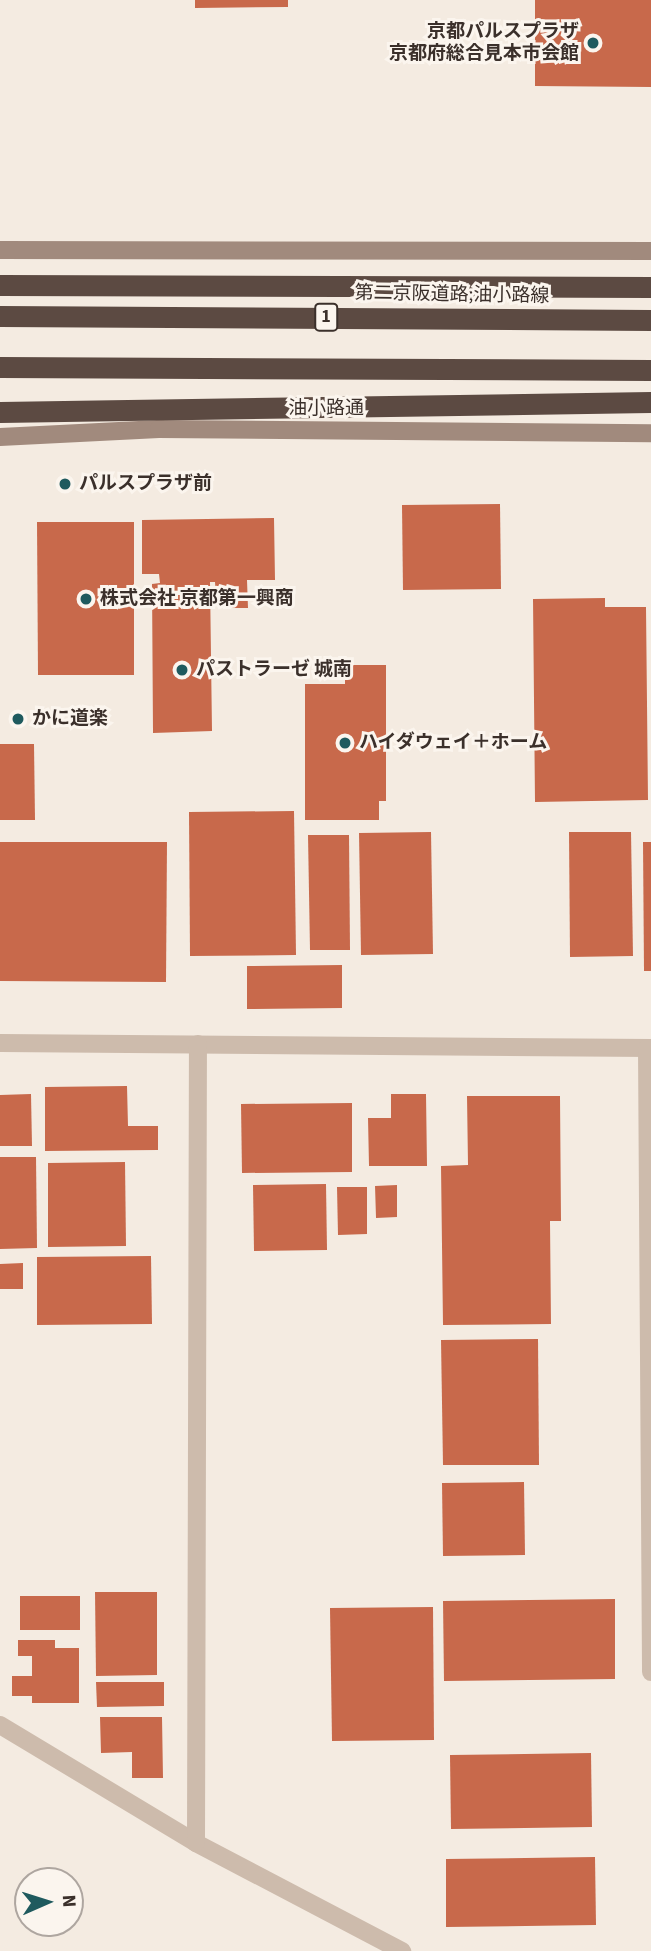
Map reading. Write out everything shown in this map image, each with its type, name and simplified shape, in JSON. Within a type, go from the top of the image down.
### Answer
[{"type":"highway","points":[[0,285],[651,287]]},
{"type":"highway","name":"第二京阪道路;油小路線","points":[[0,316],[651,320]]},
{"type":"highway","points":[[0,368],[651,370]]},
{"type":"highway","points":[[0,412],[651,402]]},
{"type":"street","points":[[0,250],[651,251]]},
{"type":"street","name":"油小路通","points":[[0,436],[159,429],[651,433]]},
{"type":"street","points":[[0,1044],[649,1048],[651,1672]]},
{"type":"street","points":[[195,1843],[198,1044]]},
{"type":"street","points":[[0,1725],[195,1843],[401,1951]]},
{"type":"building","points":[[195,0],[288,0],[288,7],[195,8]]},
{"type":"building","name":"京都パルスプラザ 京都府総合見本市会館","points":[[535,0],[651,0],[651,87],[535,86]]},
{"type":"building","points":[[500,504],[501,589],[403,590],[402,505]]},
{"type":"building","name":"パストラーゼ 城南","points":[[274,518],[275,580],[247,580],[248,608],[228,608],[228,597],[216,597],[215,582],[210,582],[212,731],[153,733],[152,584],[160,583],[159,574],[142,574],[142,520]]},
{"type":"building","name":"株式会社 京都第一興商","points":[[37,522],[134,522],[134,675],[38,675]]},
{"type":"building","points":[[605,598],[605,607],[646,607],[648,800],[535,802],[533,599]]},
{"type":"building","name":"ハイダウェイ＋ホーム","points":[[345,665],[386,665],[386,801],[379,801],[379,820],[305,820],[305,684],[345,684]]},
{"type":"building","points":[[0,744],[34,744],[35,820],[0,820]]},
{"type":"building","points":[[294,811],[296,955],[190,956],[189,812]]},
{"type":"building","points":[[431,832],[433,954],[361,955],[359,833]]},
{"type":"building","points":[[569,832],[631,832],[633,956],[570,957]]},
{"type":"building","points":[[308,835],[349,835],[350,950],[310,950]]},
{"type":"building","points":[[0,842],[167,842],[166,982],[0,981]]},
{"type":"building","points":[[643,842],[651,842],[651,971],[644,971]]},
{"type":"building","points":[[342,965],[342,1008],[247,1009],[247,966]]},
{"type":"building","points":[[127,1086],[128,1126],[158,1126],[158,1150],[45,1151],[45,1087]]},
{"type":"building","points":[[31,1094],[32,1146],[0,1146],[0,1095]]},
{"type":"building","points":[[391,1094],[426,1094],[427,1166],[369,1166],[368,1118],[391,1118]]},
{"type":"building","points":[[467,1096],[560,1096],[561,1221],[550,1221],[551,1324],[443,1325],[441,1166],[468,1165]]},
{"type":"building","points":[[352,1103],[352,1172],[242,1173],[241,1104]]},
{"type":"building","points":[[0,1157],[36,1157],[37,1248],[0,1249]]},
{"type":"building","points":[[125,1162],[126,1246],[48,1247],[48,1163]]},
{"type":"building","points":[[326,1184],[327,1250],[254,1251],[253,1185]]},
{"type":"building","points":[[397,1185],[397,1217],[376,1218],[375,1186]]},
{"type":"building","points":[[337,1187],[367,1187],[367,1234],[338,1235]]},
{"type":"building","points":[[151,1256],[152,1324],[37,1325],[37,1257]]},
{"type":"building","points":[[23,1263],[23,1289],[0,1289],[0,1264]]},
{"type":"building","points":[[538,1339],[539,1465],[443,1465],[441,1340]]},
{"type":"building","points":[[524,1482],[525,1555],[443,1556],[442,1483]]},
{"type":"building","points":[[95,1592],[157,1592],[157,1675],[96,1676]]},
{"type":"building","points":[[20,1596],[80,1596],[80,1630],[20,1630]]},
{"type":"building","points":[[615,1599],[615,1679],[444,1681],[443,1601]]},
{"type":"building","points":[[433,1607],[434,1740],[332,1741],[330,1608]]},
{"type":"building","points":[[18,1640],[55,1640],[55,1648],[79,1648],[79,1703],[32,1703],[32,1696],[12,1696],[12,1676],[32,1676],[32,1656],[18,1656]]},
{"type":"building","points":[[96,1682],[164,1682],[164,1706],[97,1707]]},
{"type":"building","points":[[100,1717],[162,1717],[163,1778],[132,1778],[132,1752],[101,1753]]},
{"type":"building","points":[[591,1753],[592,1827],[451,1829],[450,1755]]},
{"type":"building","points":[[595,1857],[596,1925],[446,1927],[446,1859]]},
{"type":"place","name":"京都パルスプラザ 京都府総合見本市会館","points":[[593,43]]},
{"type":"place","name":"パルスプラザ前","points":[[65,484]]},
{"type":"place","name":"株式会社 京都第一興商","points":[[86,599]]},
{"type":"place","name":"パストラーゼ 城南","points":[[182,670]]},
{"type":"place","name":"かに道楽","points":[[18,719]]},
{"type":"place","name":"ハイダウェイ＋ホーム","points":[[345,743]]}]
